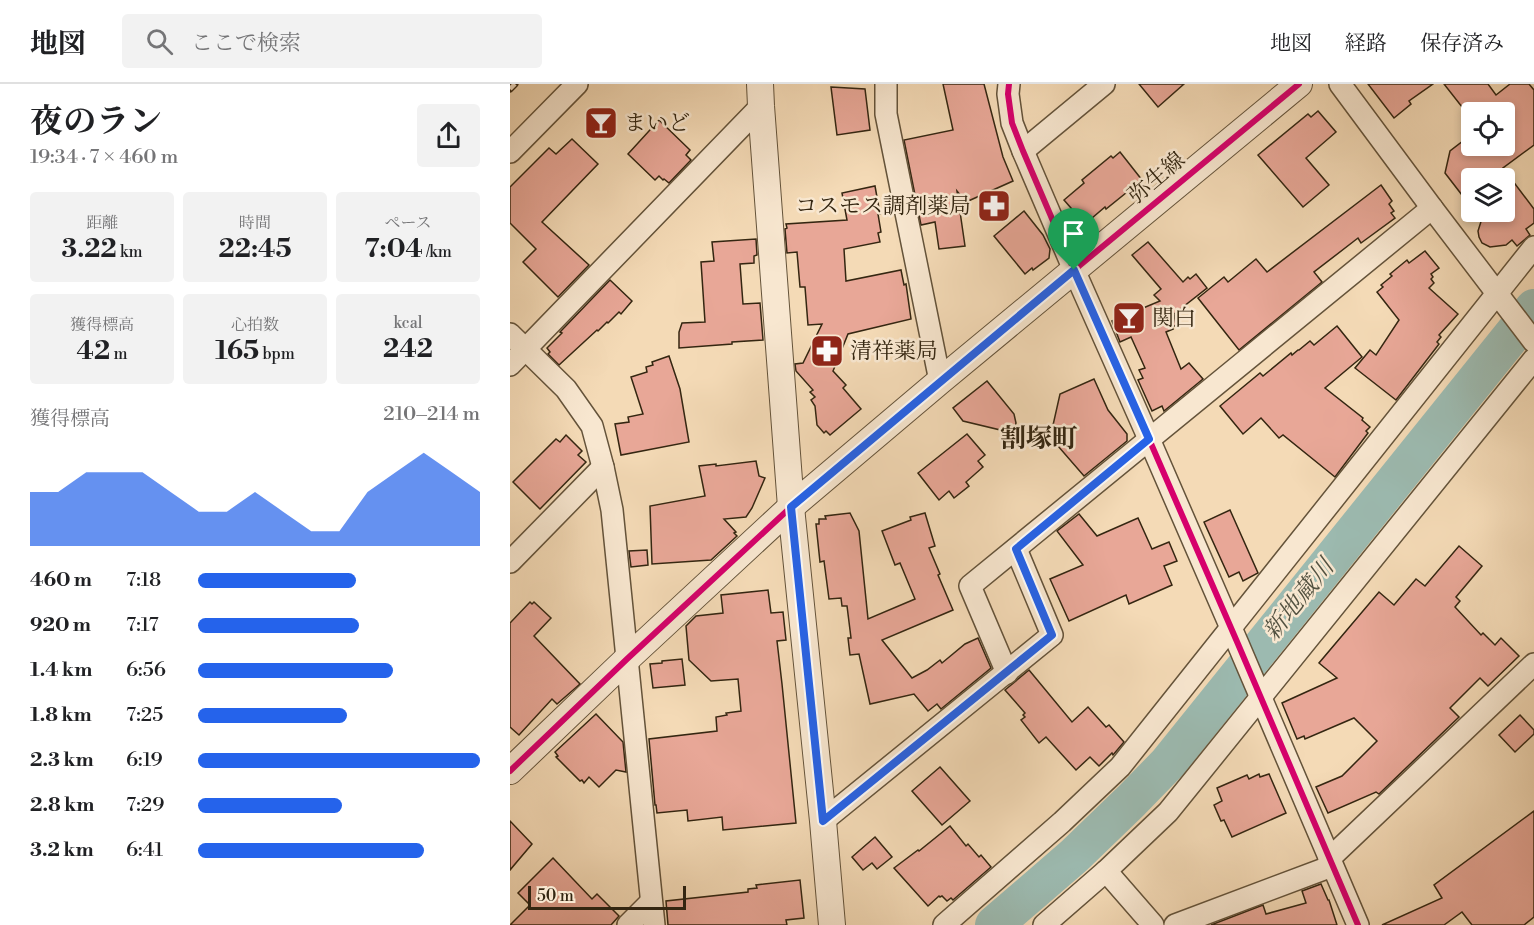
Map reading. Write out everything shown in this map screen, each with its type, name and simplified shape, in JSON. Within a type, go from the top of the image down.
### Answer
[{"type":"street","points":[[510,152],[578,84]]},
{"type":"street","points":[[886,84],[886,114],[940,381]]},
{"type":"street","points":[[1009,84],[1012,123],[1023,151],[1358,925]]},
{"type":"street","name":"弥生線","points":[[514,760],[791,507],[1299,84]]},
{"type":"street","points":[[1044,925],[1106,871],[1168,812],[1258,692],[1533,347],[1502,300],[1340,84]]},
{"type":"street","points":[[1023,151],[1103,85]]},
{"type":"street","points":[[510,365],[761,95]]},
{"type":"street","points":[[761,95],[791,507],[832,925]]},
{"type":"street","points":[[1007,673],[970,586],[1432,208]]},
{"type":"street","points":[[944,925],[1062,822],[1120,767],[1234,636],[1502,300],[1534,248]]},
{"type":"street","points":[[510,334],[566,389],[592,426],[603,467],[612,510],[654,925]]},
{"type":"street","points":[[510,562],[603,467]]},
{"type":"street","points":[[823,821],[1052,635],[1016,549]]},
{"type":"street","points":[[1175,925],[1331,862],[1534,664]]},
{"type":"street","points":[[1106,871],[1153,925]]},
{"type":"street","points":[[628,925],[651,902]]},
{"type":"building","points":[[943,84],[984,84],[1003,157],[1013,181],[966,202],[957,191],[965,246],[939,249],[935,222],[921,225],[904,140],[953,130]]},
{"type":"building","points":[[1139,84],[1184,84],[1158,107]]},
{"type":"building","points":[[1368,84],[1433,84],[1409,101],[1411,104],[1394,118]]},
{"type":"building","points":[[1444,84],[1488,84],[1496,95],[1510,84],[1529,84],[1534,90],[1534,145],[1503,168],[1461,168],[1461,194],[1445,173],[1450,151],[1461,142],[1461,156],[1515,156],[1515,102],[1461,102],[1461,106]]},
{"type":"building","points":[[831,87],[865,89],[870,130],[837,135]]},
{"type":"building","points":[[1318,111],[1336,132],[1306,158],[1329,185],[1303,207],[1258,155],[1308,114],[1311,117]]},
{"type":"building","points":[[659,120],[690,150],[686,155],[691,160],[669,183],[659,176],[655,180],[628,154]]},
{"type":"building","points":[[572,139],[598,164],[542,222],[589,265],[558,297],[523,262],[536,249],[510,223],[510,187],[549,148],[556,154]]},
{"type":"building","points":[[1120,152],[1142,180],[1085,224],[1064,200],[1084,183],[1082,180],[1111,156],[1113,158]]},
{"type":"building","points":[[1515,184],[1534,209],[1534,223],[1526,229],[1530,235],[1517,246],[1512,240],[1506,245],[1490,247],[1482,243],[1478,231],[1481,222],[1515,222]]},
{"type":"building","points":[[1381,185],[1392,201],[1389,204],[1394,211],[1391,213],[1395,218],[1361,243],[1358,238],[1314,272],[1322,282],[1239,350],[1198,298],[1224,277],[1228,282],[1256,259],[1267,272]]},
{"type":"building","points":[[875,186],[880,214],[878,214],[881,232],[878,233],[880,242],[844,249],[846,281],[901,270],[904,285],[906,284],[911,319],[848,334],[833,371],[846,385],[843,388],[861,409],[830,435],[826,431],[824,433],[817,425],[815,406],[811,400],[815,397],[810,392],[813,390],[796,371],[795,364],[803,363],[822,324],[808,325],[805,287],[800,287],[797,252],[787,253],[785,229],[786,224],[847,220],[842,193]]},
{"type":"building","points":[[1024,211],[1043,235],[1050,249],[1049,258],[1025,274],[994,236]]},
{"type":"building","points":[[756,239],[757,255],[754,256],[754,263],[740,264],[743,304],[760,303],[763,340],[679,348],[679,332],[682,323],[705,322],[701,262],[714,261],[712,242]]},
{"type":"building","points":[[1148,242],[1183,282],[1196,274],[1207,288],[1174,314],[1176,325],[1166,332],[1181,369],[1189,363],[1203,379],[1164,411],[1162,406],[1152,411],[1138,380],[1143,378],[1139,370],[1145,368],[1131,337],[1120,342],[1112,321],[1160,301],[1154,295],[1161,289],[1132,255]]},
{"type":"building","points":[[1425,251],[1439,268],[1431,274],[1434,283],[1429,288],[1458,314],[1439,335],[1441,337],[1437,342],[1439,344],[1396,400],[1355,368],[1370,350],[1376,355],[1399,320],[1377,292],[1383,287],[1381,285],[1407,260],[1409,263]]},
{"type":"building","points":[[610,280],[632,301],[621,314],[619,312],[597,330],[559,365],[548,354],[550,352],[547,348]]},
{"type":"building","points":[[1337,326],[1362,357],[1325,388],[1363,418],[1362,420],[1370,427],[1366,431],[1368,433],[1335,477],[1283,435],[1279,438],[1261,418],[1243,434],[1220,406],[1260,373],[1263,376],[1310,341],[1314,345]]},
{"type":"building","points":[[669,356],[680,389],[689,442],[621,455],[615,424],[629,422],[628,417],[643,414],[631,377],[647,372],[646,367],[653,365],[652,362]]},
{"type":"building","points":[[1094,379],[1108,410],[1127,434],[1127,441],[1084,476],[1051,438],[1051,434],[1060,394]]},
{"type":"building","points":[[987,381],[1014,414],[1016,423],[1013,433],[963,421],[953,408]]},
{"type":"building","points":[[967,434],[985,455],[978,461],[983,467],[966,482],[969,486],[954,498],[949,491],[939,500],[918,473]]},
{"type":"building","points":[[566,435],[582,451],[578,455],[586,462],[540,509],[513,482],[556,439],[560,442]]},
{"type":"building","points":[[756,461],[759,476],[765,478],[752,508],[746,517],[724,519],[737,536],[711,560],[652,564],[650,506],[705,496],[699,466]]},
{"type":"building","points":[[1230,510],[1258,573],[1243,581],[1239,572],[1229,577],[1204,522]]},
{"type":"building","points":[[850,513],[859,531],[868,619],[915,599],[900,563],[895,565],[882,531],[911,520],[910,517],[925,513],[935,546],[929,548],[953,610],[882,640],[912,678],[940,660],[942,663],[965,644],[978,638],[991,668],[941,709],[937,704],[928,711],[914,694],[870,704],[859,654],[850,655],[848,638],[851,638],[847,606],[842,606],[841,598],[829,599],[824,561],[820,562],[816,524],[819,524],[819,519],[826,519],[825,516]]},
{"type":"building","points":[[1079,514],[1097,536],[1138,518],[1152,549],[1169,542],[1177,561],[1164,566],[1172,585],[1129,604],[1126,595],[1069,621],[1050,579],[1083,565],[1057,531]]},
{"type":"building","points":[[1459,546],[1482,566],[1456,597],[1460,601],[1455,607],[1481,635],[1483,633],[1495,645],[1501,638],[1519,656],[1488,686],[1480,678],[1450,708],[1459,717],[1379,794],[1376,792],[1328,813],[1316,787],[1342,776],[1377,741],[1354,718],[1305,739],[1304,736],[1297,739],[1282,703],[1337,678],[1319,663],[1379,592],[1394,605],[1416,579],[1425,586]]},
{"type":"building","points":[[647,550],[648,565],[631,567],[629,551]]},
{"type":"building","points":[[768,590],[771,613],[783,612],[786,640],[777,641],[796,823],[723,830],[722,817],[688,821],[687,810],[657,813],[649,739],[717,731],[716,717],[741,711],[738,679],[711,681],[689,660],[686,626],[696,616],[723,613],[721,595]]},
{"type":"building","points":[[530,602],[532,604],[534,602],[551,618],[534,636],[580,684],[557,704],[552,699],[519,735],[510,727],[510,623]]},
{"type":"building","points":[[682,659],[685,685],[653,688],[650,664]]},
{"type":"building","points":[[1029,670],[1072,722],[1088,707],[1106,727],[1109,725],[1124,742],[1113,755],[1112,753],[1099,766],[1090,757],[1076,770],[1046,737],[1039,743],[1021,720],[1025,717],[1023,715],[1025,713],[1005,690]]},
{"type":"building","points":[[596,714],[623,742],[626,772],[616,770],[599,787],[589,777],[584,783],[580,781],[556,757],[558,756],[555,752]]},
{"type":"building","points":[[1520,715],[1534,730],[1534,734],[1515,752],[1499,735]]},
{"type":"building","points":[[940,767],[970,801],[942,825],[912,791]]},
{"type":"building","points":[[1259,774],[1260,777],[1269,774],[1286,813],[1232,837],[1214,805],[1222,801],[1217,788],[1247,775],[1249,779]]},
{"type":"building","points":[[1534,811],[1534,917],[1524,925],[1472,925],[1462,912],[1444,925],[1382,925],[1442,898],[1434,885]]},
{"type":"building","points":[[510,821],[532,844],[510,870]]},
{"type":"building","points":[[950,826],[966,846],[968,844],[991,867],[953,900],[951,898],[947,901],[939,896],[928,906],[894,868]]},
{"type":"building","points":[[875,837],[892,857],[877,869],[872,863],[863,870],[852,857]]},
{"type":"building","points":[[553,858],[592,899],[597,894],[619,916],[611,925],[510,925],[530,905],[518,893]]},
{"type":"building","points":[[800,880],[804,918],[786,920],[787,925],[668,925],[666,901],[748,892],[748,889],[757,888],[756,885]]},
{"type":"building","points":[[1321,884],[1337,925],[1211,925],[1263,905],[1266,914],[1306,903],[1302,891]]},
{"type":"waterway","name":"新地蔵川","points":[[994,925],[1074,856],[1168,763],[1534,308]]},
{"type":"railway","points":[[510,89],[515,84]]},
{"type":"cycle path","points":[[1009,84],[1012,123],[1023,151],[1358,925]]},
{"type":"cycle path","points":[[510,771],[791,507],[1299,84]]},
{"type":"place","name":"まいど","points":[[601,123]]},
{"type":"place","name":"コスモス調剤薬局","points":[[994,206]]},
{"type":"place","name":"関白","points":[[1129,318]]},
{"type":"place","name":"清祥薬局","points":[[827,351]]},
{"type":"district","name":"割塚町","points":[[1039,439]]},
{"type":"route","points":[[1074,270],[1149,439],[1016,549],[1052,635],[823,821],[791,507],[1074,270]]}]
